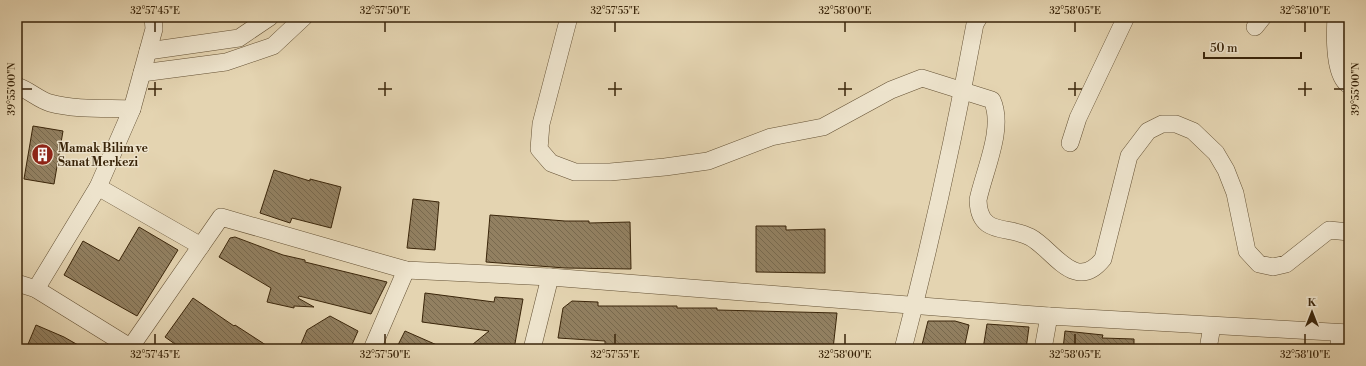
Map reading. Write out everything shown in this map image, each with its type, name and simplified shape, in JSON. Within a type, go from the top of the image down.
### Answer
[{"type":"street","points":[[36,289],[98,187],[132,109],[154,29],[153,17]]},
{"type":"street","points":[[148,51],[239,38],[270,17]]},
{"type":"street","points":[[142,73],[226,62],[273,46],[304,17]]},
{"type":"street","points":[[569,17],[543,117],[539,149],[551,163],[575,172],[610,172],[708,161],[771,137],[823,127],[891,90],[922,78],[992,100],[997,117],[997,124],[978,200],[982,218],[994,228],[1020,233],[1037,241],[1068,269],[1079,272],[1091,269],[1103,259],[1129,156],[1148,131],[1162,124],[1176,124],[1193,131],[1216,152],[1226,170],[1235,193],[1244,246],[1250,256],[1259,264],[1273,267],[1280,266],[1292,260],[1329,230],[1349,232]]},
{"type":"street","points":[[903,349],[963,90],[975,24],[979,17]]},
{"type":"street","points":[[1070,143],[1078,118],[1126,17]]},
{"type":"street","points":[[1336,17],[1338,62],[1342,78],[1349,85]]},
{"type":"street","points":[[17,86],[28,90],[47,102],[66,106],[132,109]]},
{"type":"street","points":[[98,187],[201,246]]},
{"type":"street","points":[[17,283],[36,289],[132,348],[221,217],[406,270],[550,278],[1049,316],[1212,326],[1343,338]]},
{"type":"street","points":[[372,349],[406,270]]},
{"type":"street","points":[[532,349],[550,278]]},
{"type":"street","points":[[1043,349],[1049,316]]},
{"type":"street","points":[[1208,349],[1212,326]]},
{"type":"building","name":"Mamak Bilim ve Sanat Merkezi","points":[[33,126],[63,131],[54,184],[24,179]]},
{"type":"building","points":[[274,170],[310,181],[310,179],[341,187],[331,228],[292,218],[290,223],[260,213]]},
{"type":"building","points":[[413,199],[439,202],[435,250],[407,248]]},
{"type":"building","points":[[490,215],[565,221],[589,221],[589,223],[630,222],[631,269],[565,268],[486,262]]},
{"type":"building","points":[[756,226],[786,226],[786,230],[825,229],[825,273],[756,272]]},
{"type":"building","points":[[139,227],[178,250],[137,316],[64,275],[83,241],[119,261]]},
{"type":"building","points":[[235,237],[283,255],[305,260],[305,262],[387,282],[371,314],[299,296],[298,298],[314,307],[294,306],[294,308],[267,302],[271,288],[219,257],[230,238]]},
{"type":"building","points":[[425,293],[494,302],[495,297],[523,299],[514,349],[467,349],[489,331],[422,322]]},
{"type":"building","points":[[193,298],[234,326],[235,325],[272,349],[182,349],[165,337]]},
{"type":"building","points":[[572,301],[598,302],[598,306],[677,306],[677,308],[717,308],[717,310],[837,313],[833,349],[645,349],[645,347],[605,347],[605,341],[558,338],[563,308]]},
{"type":"building","points":[[330,316],[358,331],[350,349],[299,349],[307,330]]},
{"type":"building","points":[[928,321],[955,321],[969,325],[964,349],[921,349]]},
{"type":"building","points":[[987,324],[1029,327],[1026,349],[983,349]]},
{"type":"building","points":[[36,325],[64,337],[85,349],[26,349]]},
{"type":"building","points":[[405,331],[446,349],[396,349]]},
{"type":"building","points":[[1065,331],[1103,335],[1102,338],[1134,339],[1134,349],[1063,349]]},
{"type":"place","name":"Mamak Bilim ve Sanat Merkezi","points":[[43,155]]}]
